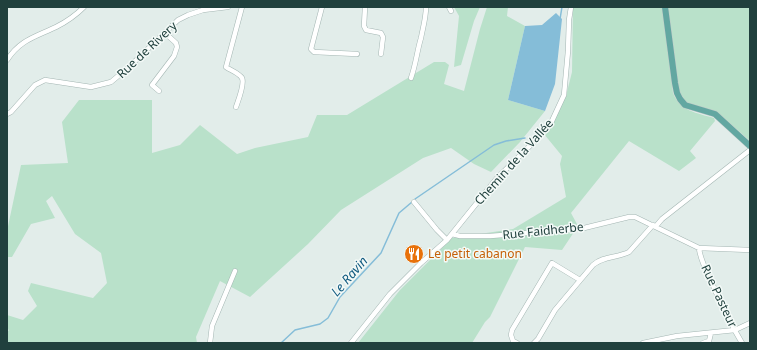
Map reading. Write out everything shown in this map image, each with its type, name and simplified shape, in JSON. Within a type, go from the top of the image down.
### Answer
[{"type":"main road","points":[[665,7],[676,93],[685,106],[715,114],[750,146]]},
{"type":"street","points":[[7,60],[12,52],[27,40],[68,20],[84,7]]},
{"type":"street","name":"Rue de Rivery","points":[[7,114],[11,112],[35,85],[45,80],[91,87],[111,82],[178,20],[202,10],[228,7]]},
{"type":"street","points":[[236,107],[243,86],[243,80],[241,76],[226,67],[242,7]]},
{"type":"street","points":[[322,7],[311,50],[314,52],[357,54]]},
{"type":"street","points":[[365,7],[364,26],[366,30],[381,33],[383,37],[381,54]]},
{"type":"street","points":[[412,78],[420,38],[425,22],[426,7]]},
{"type":"street","name":"Chemin de la Vallée","points":[[351,343],[390,294],[447,240],[497,178],[540,136],[551,123],[564,95],[571,7]]},
{"type":"street","points":[[159,91],[152,85],[174,56],[178,47],[176,43],[165,33]]},
{"type":"street","points":[[534,343],[538,339],[555,310],[593,265],[599,260],[629,252],[662,219],[750,150]]},
{"type":"street","points":[[414,202],[447,240]]},
{"type":"street","name":"Rue Faidherbe","points":[[452,234],[460,236],[490,236],[580,229],[629,217],[639,218],[699,248]]},
{"type":"street","points":[[699,248],[750,250]]},
{"type":"street","name":"Rue Pasteur","points":[[699,248],[699,253],[704,267],[734,330],[742,343]]},
{"type":"street","points":[[517,343],[513,341],[511,335],[512,330],[552,262],[580,280]]},
{"type":"street","points":[[210,343],[212,326],[235,271]]},
{"type":"street","points":[[643,343],[677,336],[734,330],[750,323]]},
{"type":"street","points":[[703,343],[709,341],[711,333]]},
{"type":"green space","points":[[454,7],[480,7],[474,21],[461,65],[454,67],[459,16]]},
{"type":"green space","points":[[487,7],[508,7],[507,16],[525,26],[508,100],[545,111],[520,142],[491,172],[474,164],[451,148],[423,158],[341,210],[308,244],[250,297],[220,281],[196,337],[197,343],[7,343],[7,330],[9,331],[7,326],[7,315],[23,320],[37,306],[28,291],[31,283],[93,298],[107,283],[101,253],[75,234],[52,196],[46,201],[55,218],[31,224],[12,257],[7,257],[7,231],[21,165],[68,163],[62,122],[79,100],[152,100],[152,153],[180,145],[200,125],[237,154],[255,148],[308,137],[317,115],[347,115],[434,62],[445,62],[449,65],[444,84],[464,91]]},
{"type":"green space","points":[[573,7],[663,7],[673,93],[680,104],[685,108],[695,113],[714,118],[715,121],[690,151],[696,158],[679,171],[629,141],[571,213],[578,226],[562,250],[525,247],[490,317],[485,322],[472,343],[358,343],[400,290],[452,238],[513,229],[566,197],[560,164],[562,156],[544,134],[566,96],[572,72]]},
{"type":"green space","points":[[668,7],[750,7],[750,141],[717,112],[686,103],[680,96],[676,82]]},
{"type":"water","points":[[556,13],[562,19],[555,84],[545,111],[508,100],[525,26],[542,25]]},
{"type":"waterway","name":"Le Ravin","points":[[560,19],[562,7]]},
{"type":"waterway","name":"Le Ravin","points":[[415,199],[494,145],[506,141],[525,138]]},
{"type":"waterway","name":"Le Ravin","points":[[281,343],[295,330],[320,324],[328,318],[340,297],[381,253],[399,213],[412,202]]},
{"type":"place","name":"Le petit cabanon","points":[[414,254]]}]
